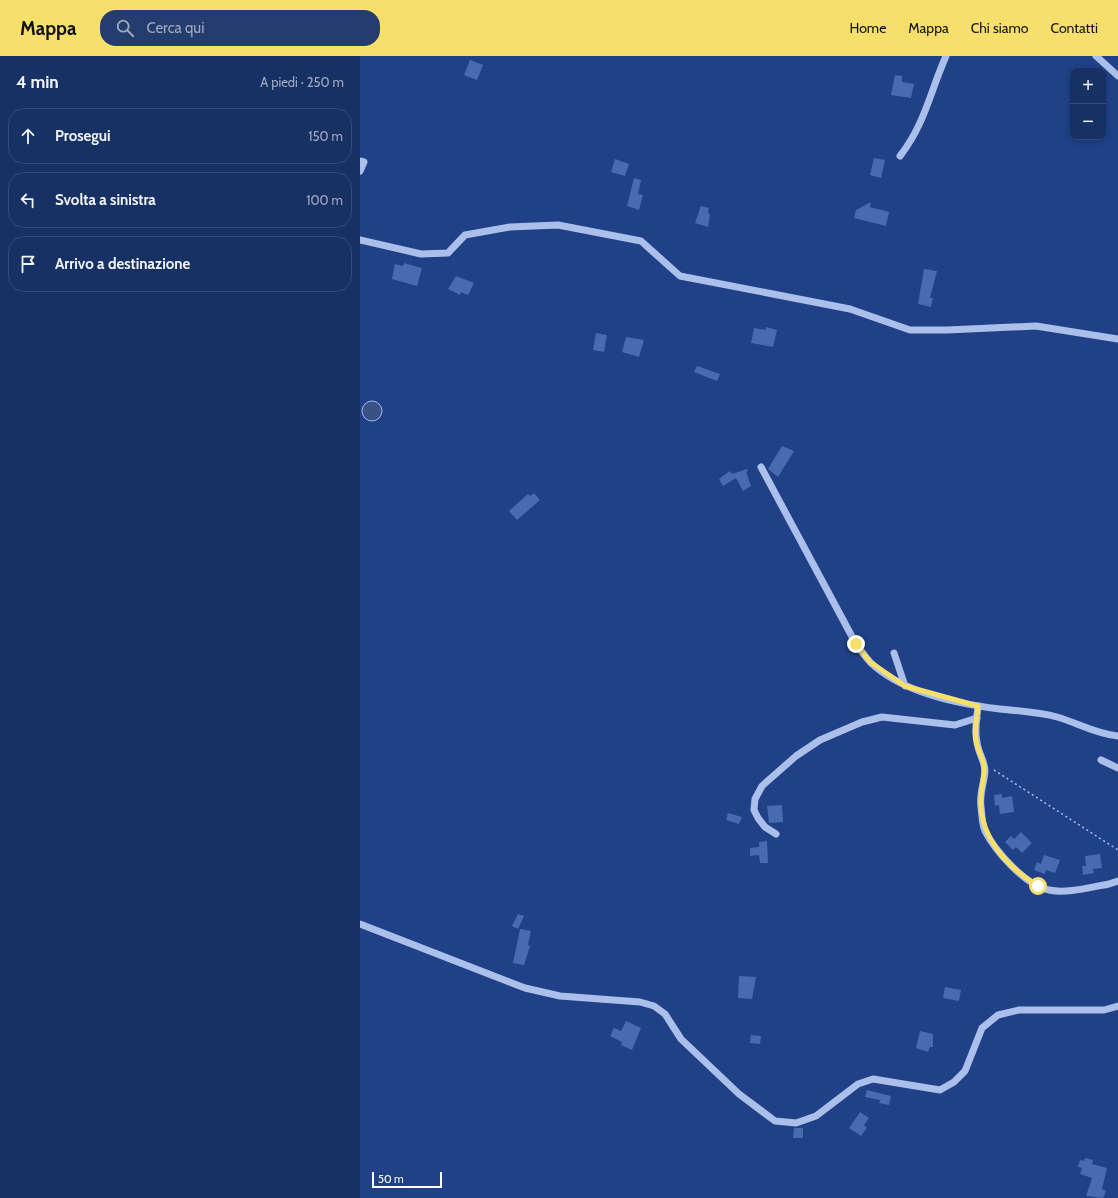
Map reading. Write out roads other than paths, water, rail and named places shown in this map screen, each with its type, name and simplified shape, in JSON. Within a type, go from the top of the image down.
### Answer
[{"type":"street","points":[[900,156],[912,141],[920,126],[946,56]]},
{"type":"street","points":[[1096,56],[1118,76]]},
{"type":"street","points":[[360,161],[364,162],[360,171]]},
{"type":"street","points":[[360,240],[421,254],[448,253],[465,235],[510,227],[558,225],[641,241],[680,276],[850,309],[910,330],[1036,326],[1118,339]]},
{"type":"street","points":[[761,467],[856,644],[870,662],[905,686],[978,706],[1057,717],[1106,735],[1118,736]]},
{"type":"street","points":[[894,653],[905,686]]},
{"type":"street","points":[[978,706],[975,730],[977,744],[984,763],[980,806],[985,830],[994,846],[1027,880],[1049,890],[1109,884],[1118,881]]},
{"type":"street","points":[[776,834],[765,827],[758,818],[754,810],[755,799],[762,786],[796,756],[820,740],[862,722],[882,717],[955,725],[977,718]]},
{"type":"street","points":[[1101,760],[1118,768]]},
{"type":"street","points":[[360,924],[525,988],[560,996],[640,1002],[654,1006],[665,1014],[680,1039],[739,1094],[775,1121],[796,1123],[816,1116],[858,1084],[873,1079],[940,1090],[954,1082],[965,1071],[982,1028],[998,1015],[1019,1010],[1104,1010],[1118,1006]]},
{"type":"water","points":[[372,401],[379,404],[382,411],[379,418],[372,421],[365,418],[362,411],[365,404]]}]
